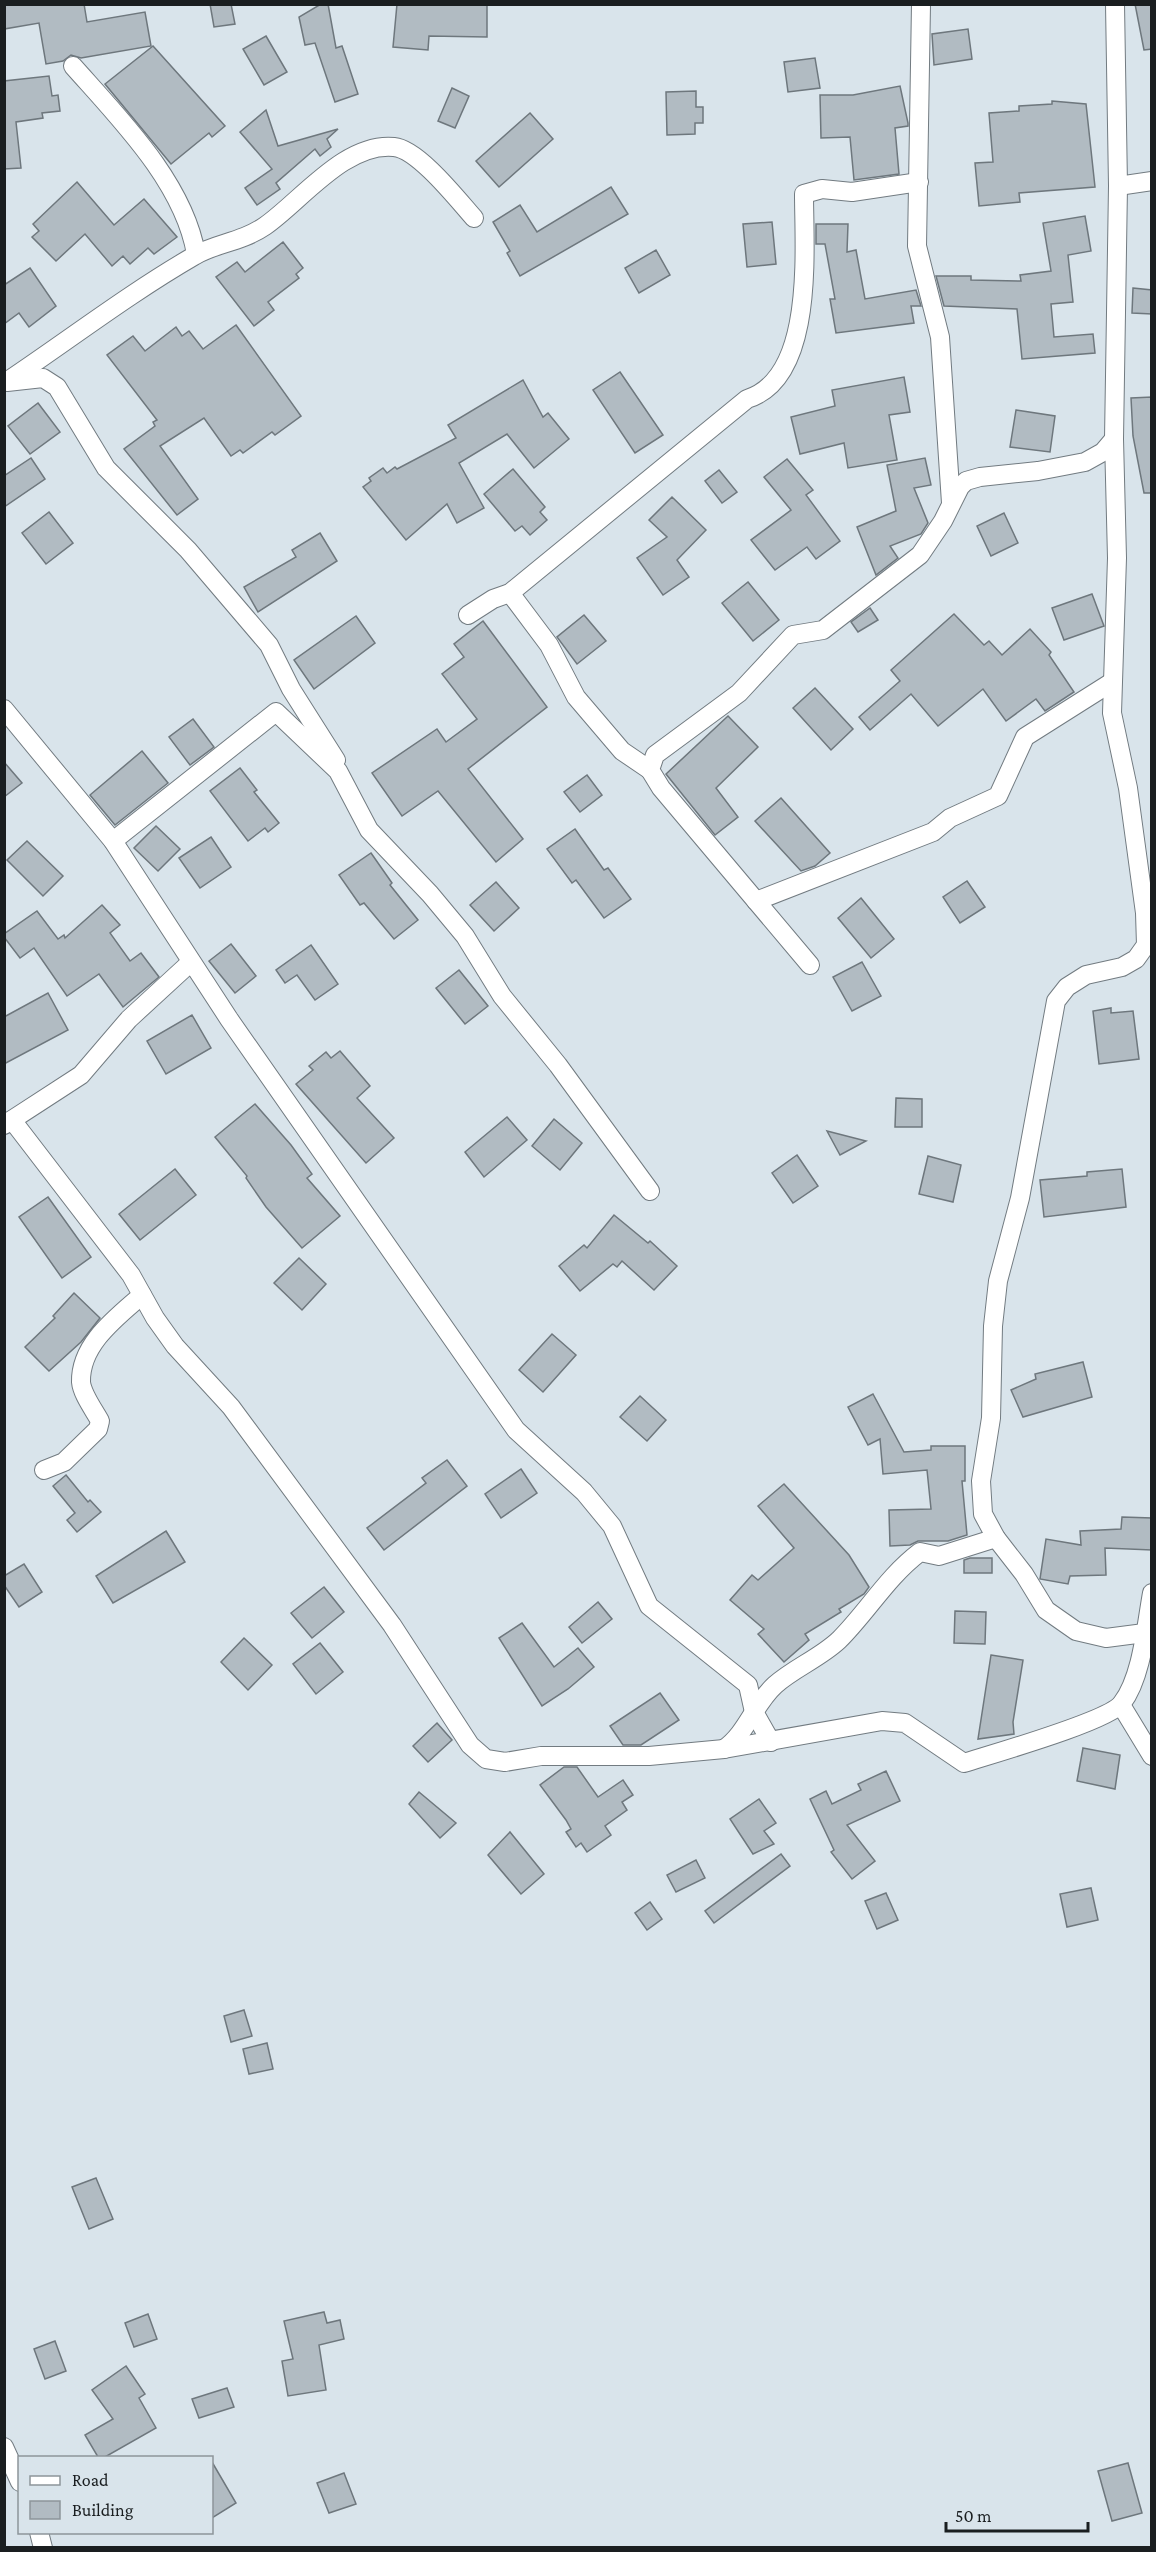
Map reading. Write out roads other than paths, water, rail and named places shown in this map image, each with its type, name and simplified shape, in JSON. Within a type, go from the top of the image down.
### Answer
[{"type":"street","points":[[921,4],[917,246],[940,337],[951,504]]},
{"type":"street","points":[[1115,4],[1118,186],[1114,439],[1117,558],[1113,713],[1128,788],[1145,913],[1146,945],[1136,958],[1122,967],[1086,975],[1067,987],[1056,1001],[1020,1198],[998,1281],[993,1326],[991,1418],[981,1481],[983,1514],[996,1538],[1024,1574],[1046,1610],[1076,1631],[1106,1638],[1148,1633]]},
{"type":"street","points":[[73,66],[135,136],[160,174],[192,229],[196,254]]},
{"type":"street","points":[[6,382],[196,254],[239,241],[266,225],[321,176],[365,151],[395,147],[426,165],[474,218]]},
{"type":"street","points":[[468,615],[493,599],[510,593],[747,399],[760,395],[786,363],[796,339],[805,283],[804,194],[822,189],[852,192],[919,182]]},
{"type":"street","points":[[1118,186],[1152,182]]},
{"type":"street","points":[[6,382],[43,378],[57,387],[106,468],[117,482],[188,550],[246,616],[269,645],[291,689],[340,766],[368,804],[374,816],[369,830]]},
{"type":"street","points":[[650,770],[655,755],[739,693],[793,635],[823,630],[920,555],[943,521],[960,487],[966,481],[1085,462],[1103,452],[1114,439]]},
{"type":"street","points":[[510,593],[549,645],[576,697],[622,751],[650,770],[661,788],[810,965]]},
{"type":"street","points":[[756,901],[933,832],[950,818],[998,796],[1026,737],[1112,682]]},
{"type":"street","points":[[4,709],[113,840],[191,962],[516,1430],[584,1492],[612,1526],[648,1606],[748,1685],[754,1712],[771,1742]]},
{"type":"street","points":[[113,840],[276,712],[338,771],[369,830],[430,894],[465,936],[502,996],[558,1065],[651,1191]]},
{"type":"street","points":[[191,962],[129,1019],[81,1075],[8,1122],[94,1223],[131,1275],[175,1346],[231,1407],[392,1625],[470,1745],[486,1759],[505,1762],[540,1756],[650,1756],[724,1749],[882,1721],[905,1723],[964,1763],[1087,1723],[1121,1706],[1133,1684],[1148,1633],[1152,1593]]},
{"type":"street","points":[[45,1470],[64,1462],[98,1429],[100,1421],[81,1383],[85,1366],[99,1334],[142,1294]]},
{"type":"street","points":[[724,1749],[737,1740],[754,1712],[776,1684],[839,1640],[878,1591],[920,1552],[939,1556],[996,1538]]},
{"type":"street","points":[[1121,1706],[1152,1756]]},
{"type":"street","points":[[4,2447],[18,2478]]}]
